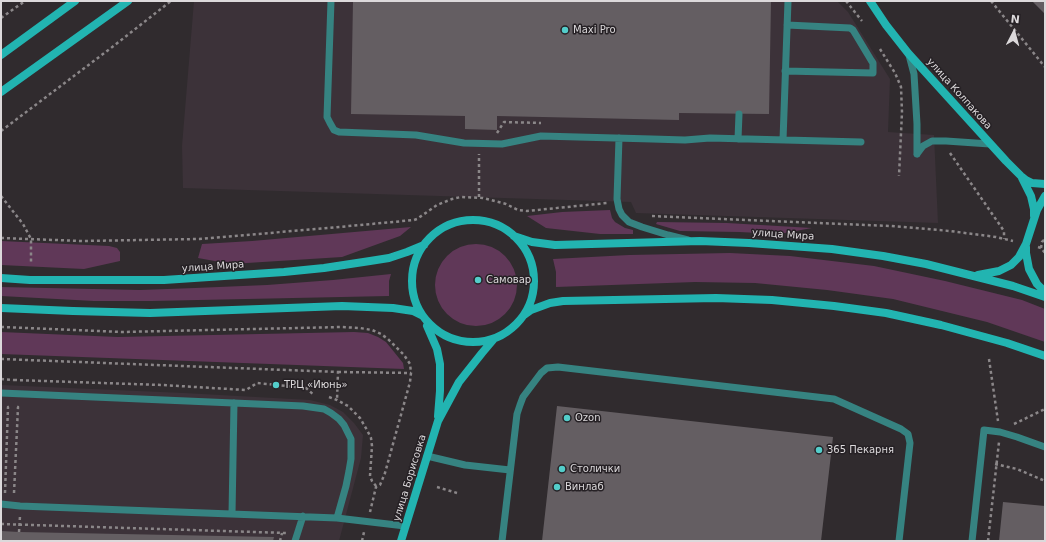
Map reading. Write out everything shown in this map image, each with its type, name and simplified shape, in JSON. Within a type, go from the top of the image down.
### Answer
[{"type":"main road","points":[[1,55],[75,1]]},
{"type":"main road","points":[[1,92],[128,1]]},
{"type":"main road","name":"улица Колпакова","points":[[870,1],[886,25],[908,53],[990,144],[1026,180],[1045,184]]},
{"type":"main road","points":[[1021,176],[1031,196],[1034,216]]},
{"type":"main road","points":[[971,275],[992,273],[1005,268],[1019,257],[1026,244],[1036,210],[1045,196]]},
{"type":"main road","points":[[468,220],[486,221],[500,225],[514,236],[523,248],[528,259],[531,270],[532,290],[530,301],[524,315],[513,328],[502,336],[482,343],[465,342],[444,336],[426,324],[421,315],[416,299],[413,280],[417,262],[424,245],[435,233],[444,226],[468,220]]},
{"type":"main road","name":"улица Мира","points":[[514,236],[532,242],[554,245],[700,242],[749,243],[832,249],[926,264],[1013,286],[1045,298]]},
{"type":"main road","points":[[1026,244],[1029,269],[1045,292]]},
{"type":"main road","name":"улица Мира","points":[[1,278],[30,280],[164,280],[284,272],[370,262],[389,258],[424,245]]},
{"type":"main road","points":[[524,315],[550,302],[563,301],[716,298],[772,300],[886,313],[948,327],[1007,343],[1045,356]]},
{"type":"main road","points":[[1,308],[150,313],[342,306],[393,308],[413,311],[421,315]]},
{"type":"main road","name":"улица Борисовка","points":[[426,324],[437,349],[440,364],[438,421]]},
{"type":"main road","name":"улица Борисовка","points":[[401,541],[438,421],[459,382],[493,340]]},
{"type":"lane","points":[[331,1],[327,117],[334,130],[339,132],[416,134],[454,142],[480,143],[509,143],[541,136],[684,140],[710,138],[861,142]]},
{"type":"lane","points":[[783,140],[788,1]]},
{"type":"lane","points":[[785,71],[873,73],[873,63],[853,30],[850,28],[787,25]]},
{"type":"lane","points":[[908,53],[914,74],[917,154],[923,146],[932,141],[990,144]]},
{"type":"lane","points":[[738,139],[739,114]]},
{"type":"lane","points":[[619,138],[617,199],[622,215],[630,222],[642,227],[668,235],[700,242]]},
{"type":"lane","points":[[502,541],[517,414],[523,397],[541,373],[547,368],[558,367],[834,399],[901,429],[908,434],[910,443],[899,541]]},
{"type":"lane","points":[[1,393],[234,403],[313,407],[324,409],[339,419],[344,425],[351,439],[351,459],[346,486],[337,518]]},
{"type":"lane","points":[[232,514],[234,403]]},
{"type":"lane","points":[[972,541],[984,430],[1000,432],[1045,447]]},
{"type":"lane","points":[[427,456],[465,465],[510,470]]},
{"type":"lane","points":[[2,504],[303,516],[337,518],[405,526]]},
{"type":"lane","points":[[295,541],[303,516]]},
{"type":"path","points":[[1,18],[25,1]]},
{"type":"path","points":[[1,130],[171,1]]},
{"type":"path","points":[[846,1],[863,23]]},
{"type":"path","points":[[991,1],[1045,67]]},
{"type":"path","points":[[879,48],[895,73],[901,87],[902,102],[899,176]]},
{"type":"path","points":[[902,102],[916,110]]},
{"type":"path","points":[[942,141],[1004,231],[1004,239]]},
{"type":"path","points":[[478,198],[480,143]]},
{"type":"path","points":[[1,196],[23,224],[31,239],[31,263]]},
{"type":"path","points":[[1,238],[82,241],[199,239],[414,220],[437,205],[461,197],[482,198],[506,204],[518,210],[595,203]]},
{"type":"path","points":[[649,216],[891,226],[950,231],[981,235],[1026,244],[1041,248],[1045,253]]},
{"type":"path","points":[[1041,248],[1042,242],[1045,239]]},
{"type":"path","points":[[1,327],[122,332],[342,327],[372,330],[388,339],[404,355],[410,364],[411,373],[410,382],[385,473],[380,485],[376,487]]},
{"type":"path","points":[[1,359],[338,372],[411,373]]},
{"type":"path","points":[[988,541],[1000,432],[989,359]]},
{"type":"path","points":[[337,400],[338,372]]},
{"type":"path","points":[[1,379],[14,380],[14,393]]},
{"type":"path","points":[[2,504],[8,406],[18,407],[13,505]]},
{"type":"path","points":[[1000,432],[1045,409]]},
{"type":"path","points":[[981,462],[1017,469],[1045,481]]},
{"type":"path","points":[[437,487],[457,493]]},
{"type":"path","points":[[1,524],[297,533]]},
{"type":"path","points":[[280,541],[282,533]]},
{"type":"shaded area","points":[[194,1],[837,1],[848,12],[890,79],[888,132],[934,135],[938,223],[636,213],[631,202],[183,188],[182,146]]},
{"type":"shaded area","points":[[610,210],[612,218],[615,222],[625,228],[633,230],[633,234],[600,234],[546,228],[527,216],[562,212]]},
{"type":"shaded area","points":[[657,222],[727,223],[812,228],[779,234],[680,231],[656,224]]},
{"type":"shaded area","points":[[411,227],[400,236],[342,257],[231,264],[198,258],[202,244]]},
{"type":"shaded area","points":[[1,241],[109,246],[117,248],[120,252],[120,261],[84,269],[1,265]]},
{"type":"shaded area","points":[[476,244],[492,247],[505,256],[514,269],[517,285],[514,301],[505,314],[492,323],[476,326],[460,323],[447,314],[438,301],[435,285],[438,269],[447,256],[460,247]]},
{"type":"shaded area","points":[[730,253],[790,256],[874,266],[945,281],[1022,300],[1045,309],[1045,342],[987,322],[893,299],[827,290],[755,283],[695,282],[556,287],[556,272],[553,259],[629,255]]},
{"type":"shaded area","points":[[391,274],[389,281],[389,296],[94,301],[1,296],[1,287],[140,290],[267,285]]},
{"type":"shaded area","points":[[1,332],[118,337],[354,332],[368,333],[386,342],[403,363],[404,369],[1,354]]},
{"type":"shaded area","points":[[1,385],[310,400],[330,405],[343,412],[363,435],[361,458],[339,541],[1,541]]},
{"type":"building","points":[[353,1],[771,1],[769,114],[679,113],[679,120],[497,116],[497,130],[465,129],[465,116],[351,114]]},
{"type":"building","points":[[1032,1],[1045,1],[1045,14]]},
{"type":"building","points":[[557,406],[833,437],[821,541],[542,541]]},
{"type":"building","points":[[1003,502],[1045,506],[1045,541],[999,541]]},
{"type":"building","points":[[1,531],[274,537],[273,541],[1,541]]},
{"type":"place","name":"Maxi Pro","points":[[565,30]]},
{"type":"place","name":"Самовар","points":[[478,280]]},
{"type":"place","name":"ТРЦ «Июнь»","points":[[276,385]]},
{"type":"place","name":"Ozon","points":[[567,418]]},
{"type":"place","name":"365 Пекарня","points":[[819,450]]},
{"type":"place","name":"Столички","points":[[562,469]]},
{"type":"place","name":"Винлаб","points":[[557,487]]}]
